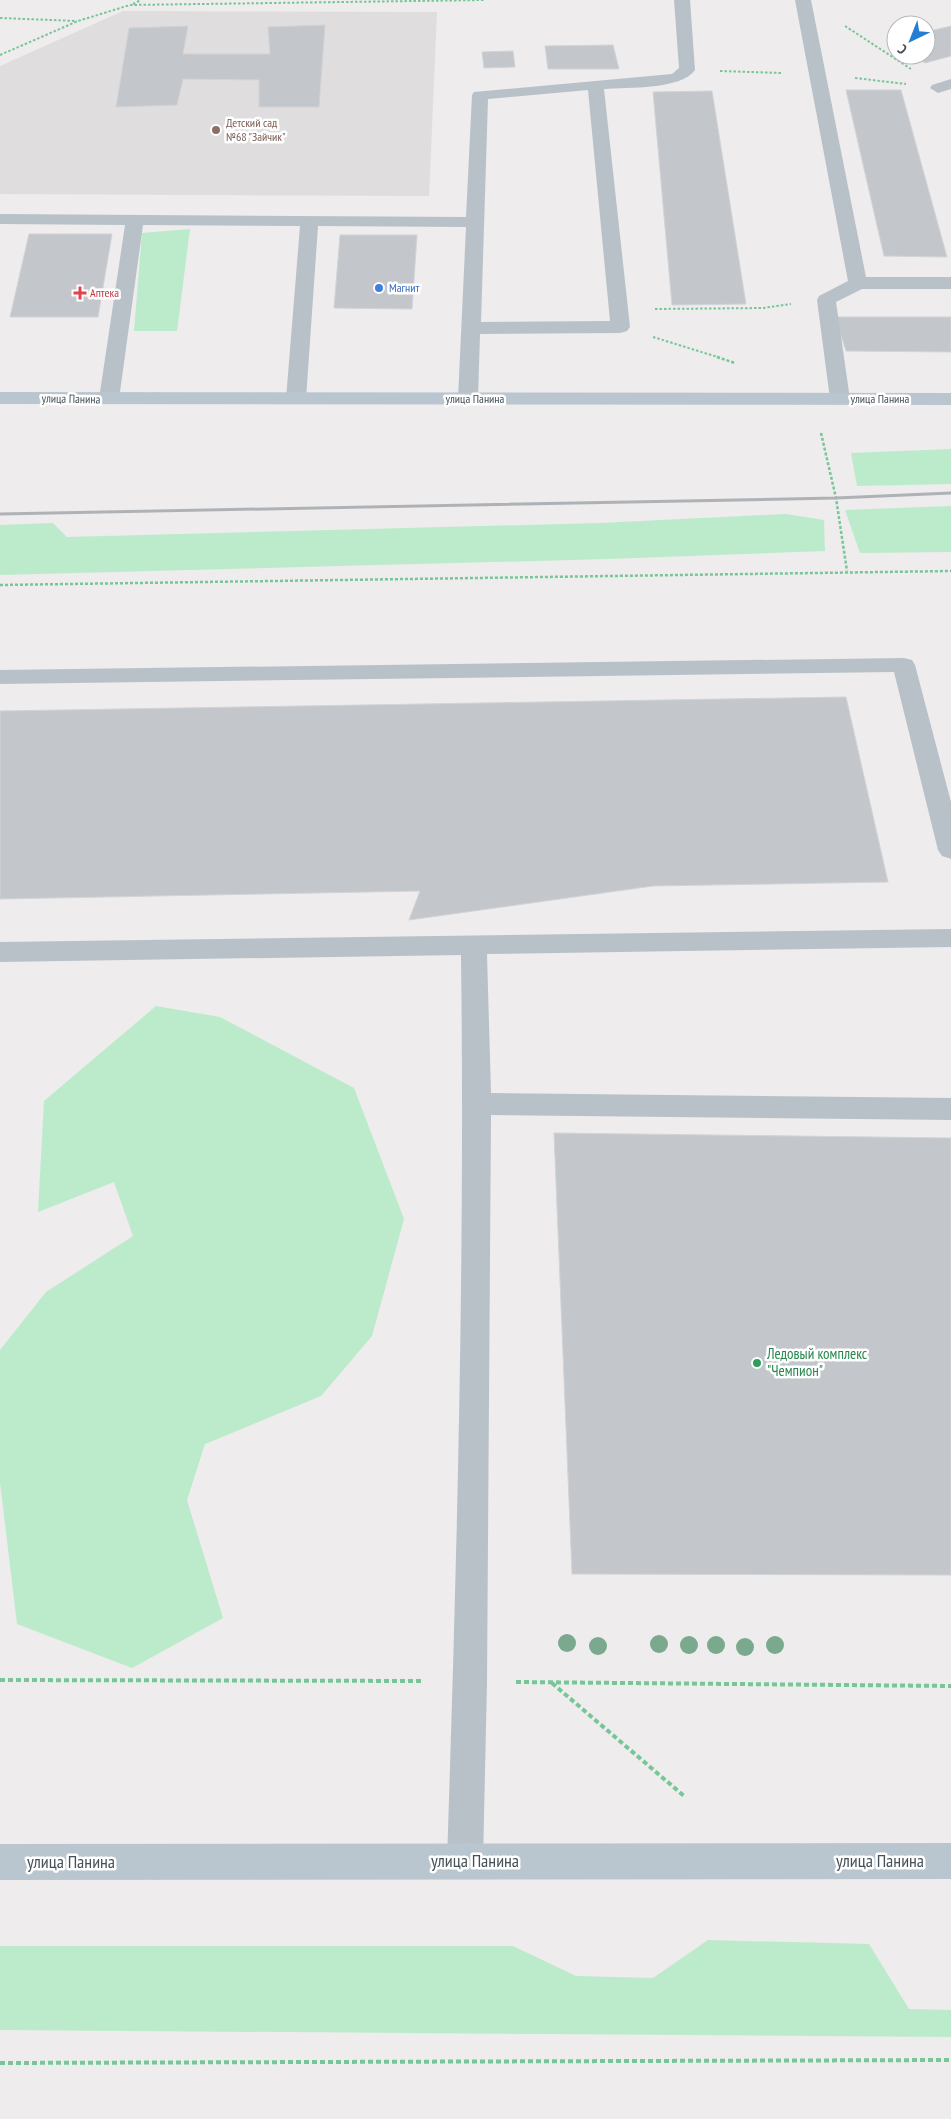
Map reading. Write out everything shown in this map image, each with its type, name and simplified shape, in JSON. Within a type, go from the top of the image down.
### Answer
[{"type":"street","name":"улица Панина","points":[[0,398],[951,399]]},
{"type":"street","name":"улица Панина","points":[[0,1862],[951,1861]]},
{"type":"lane","points":[[468,399],[480,94],[676,78],[687,70],[682,0]]},
{"type":"lane","points":[[802,0],[858,283]]},
{"type":"lane","points":[[470,328],[619,318],[596,86]]},
{"type":"lane","points":[[0,219],[474,222]]},
{"type":"lane","points":[[109,399],[135,220]]},
{"type":"lane","points":[[296,399],[309,221]]},
{"type":"lane","points":[[840,399],[826,300],[858,283],[951,283]]},
{"type":"lane","points":[[0,677],[904,665],[951,850]]},
{"type":"lane","points":[[0,952],[951,938]]},
{"type":"lane","points":[[465,1861],[470,1671],[477,1104],[474,946]]},
{"type":"lane","points":[[477,1104],[951,1109]]},
{"type":"path","points":[[0,55],[78,21],[141,0]]},
{"type":"path","points":[[130,5],[485,0]]},
{"type":"path","points":[[0,18],[78,21]]},
{"type":"path","points":[[839,22],[945,86]]},
{"type":"path","points":[[619,318],[763,308],[826,300]]},
{"type":"path","points":[[619,318],[739,364]]},
{"type":"path","points":[[821,433],[836,498],[847,572]]},
{"type":"path","points":[[0,585],[951,571]]},
{"type":"path","points":[[552,1682],[684,1796]]},
{"type":"path","points":[[0,2063],[951,2060]]},
{"type":"shaded area","name":"Детский сад №68 \"Зайчик\"","points":[[123,11],[437,12],[429,196],[0,194],[0,66]]},
{"type":"green space","points":[[190,229],[177,331],[134,331],[142,233]]},
{"type":"green space","points":[[951,449],[951,484],[857,486],[851,453]]},
{"type":"green space","points":[[951,506],[951,552],[860,553],[845,510]]},
{"type":"green space","points":[[786,514],[824,520],[825,551],[608,559],[0,575],[0,525],[53,523],[67,537],[600,523]]},
{"type":"green space","points":[[156,1006],[220,1017],[354,1088],[404,1219],[372,1336],[321,1396],[205,1444],[187,1500],[223,1618],[132,1668],[17,1624],[0,1482],[0,1350],[46,1292],[133,1236],[114,1182],[38,1212],[44,1101]]},
{"type":"green space","points":[[708,1940],[869,1944],[909,2009],[951,2010],[951,2037],[0,2030],[0,1946],[513,1946],[576,1976],[653,1978]]},
{"type":"building","points":[[325,25],[319,107],[259,107],[259,80],[183,79],[177,105],[116,107],[129,28],[188,26],[183,54],[270,54],[268,27]]},
{"type":"building","points":[[951,26],[951,56],[936,60],[936,30]]},
{"type":"building","points":[[613,45],[619,69],[548,69],[545,46]]},
{"type":"building","points":[[513,51],[515,67],[484,68],[482,52]]},
{"type":"building","points":[[846,90],[901,90],[947,257],[884,256]]},
{"type":"building","points":[[712,91],[746,304],[672,305],[653,92]]},
{"type":"building","points":[[29,234],[112,234],[98,317],[10,317]]},
{"type":"building","points":[[340,235],[417,235],[412,309],[334,308]]},
{"type":"building","points":[[835,317],[951,317],[951,352],[846,351]]},
{"type":"building","points":[[846,697],[888,882],[653,886],[409,920],[420,891],[0,899],[0,711]]},
{"type":"building","name":"Ледовый комплекс \"Чемпион\"","points":[[554,1133],[951,1138],[951,1575],[572,1574]]},
{"type":"railway","points":[[0,514],[836,498],[951,493]]},
{"type":"place","name":"Детский сад №68 \"Зайчик\"","points":[[216,130]]},
{"type":"place","name":"Магнит","points":[[379,288]]},
{"type":"place","name":"Аптека","points":[[80,293]]},
{"type":"place","name":"Ледовый комплекс \"Чемпион\"","points":[[757,1363]]}]
